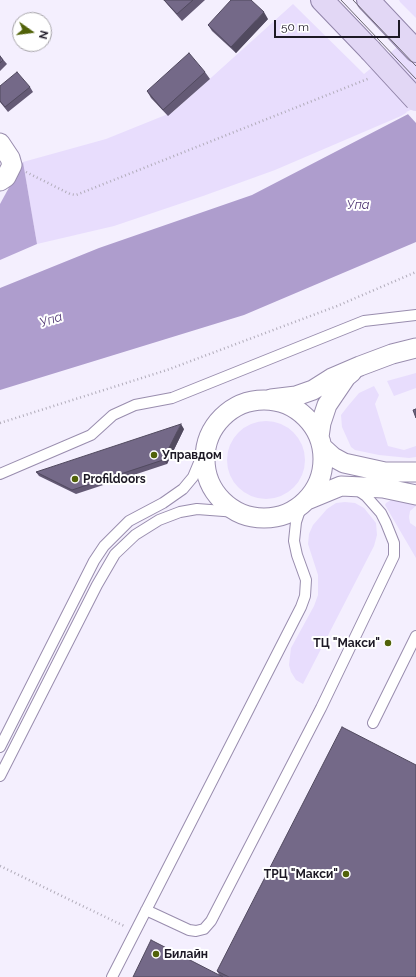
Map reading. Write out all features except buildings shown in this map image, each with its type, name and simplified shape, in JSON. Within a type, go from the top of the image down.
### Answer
[{"type":"main road","points":[[322,0],[416,100]]},
{"type":"main road","points":[[368,0],[416,51]]},
{"type":"street","points":[[0,143],[10,158],[12,165],[6,177],[0,181]]},
{"type":"street","points":[[416,348],[392,354],[360,366],[332,378],[313,390],[296,396],[243,404],[226,414],[214,428],[206,446],[205,465],[210,484],[221,500],[237,512],[253,518],[270,518],[287,514],[305,502],[341,486],[383,488],[416,495]]},
{"type":"street","points":[[305,502],[315,488],[321,475],[323,461],[320,442],[320,423],[326,405],[346,378],[360,366]]},
{"type":"street","points":[[262,400],[280,402],[296,410],[310,422],[320,442],[333,457],[344,463],[385,472],[416,472]]},
{"type":"lane","points":[[0,474],[91,435],[113,415],[135,405],[172,398],[364,321],[416,315]]},
{"type":"lane","points":[[0,747],[94,562],[104,546],[129,521],[163,504],[183,489],[193,477],[206,446]]},
{"type":"lane","points":[[146,910],[189,930],[196,931],[204,929],[217,909],[321,708],[394,556],[394,544],[381,513],[366,496],[351,486]]},
{"type":"lane","points":[[112,977],[301,607],[305,596],[306,580],[297,555],[294,541],[296,522],[305,502]]},
{"type":"lane","points":[[0,776],[96,585],[115,554],[135,535],[159,520],[180,512],[197,509],[237,512]]},
{"type":"lane","points":[[373,723],[416,636]]},
{"type":"path","points":[[12,165],[70,194],[76,195],[372,78]]},
{"type":"path","points":[[0,423],[167,370],[337,306],[416,272]]},
{"type":"path","points":[[0,866],[135,932]]},
{"type":"shaded area","points":[[399,0],[416,0],[416,18],[400,2]]},
{"type":"shaded area","points":[[293,4],[364,74],[416,32],[416,107],[401,116],[275,170],[114,226],[37,244],[23,162],[106,139],[173,112]]},
{"type":"shaded area","points":[[23,162],[37,244],[0,260],[0,204]]},
{"type":"shaded area","points":[[416,373],[416,388],[394,396],[387,381]]},
{"type":"shaded area","points":[[374,386],[379,395],[375,404],[388,446],[404,450],[416,446],[416,457],[409,458],[379,455],[355,450],[351,447],[342,427],[341,415],[359,393]]},
{"type":"shaded area","points":[[266,421],[281,424],[293,433],[302,445],[305,460],[302,475],[293,487],[281,496],[266,499],[251,496],[239,487],[230,475],[227,460],[230,445],[239,433],[251,424]]},
{"type":"shaded area","points":[[391,500],[416,504],[416,506],[410,511],[409,517],[410,523],[416,527],[416,558],[385,505]]},
{"type":"shaded area","points":[[336,503],[355,503],[364,508],[376,523],[377,535],[374,546],[303,684],[296,680],[289,665],[291,648],[314,606],[318,595],[318,575],[308,544],[309,534],[313,525],[327,509]]},
{"type":"water","name":"Упа","points":[[416,110],[416,242],[244,315],[0,390],[0,288],[99,248],[252,195]]},
{"type":"pier","points":[[416,108],[416,123],[406,112]]},
{"type":"tram line","points":[[341,0],[416,79]]},
{"type":"tram line","points":[[353,0],[416,66]]},
{"type":"place","name":"Управдом","points":[[154,455]]},
{"type":"place","name":"Profildoors","points":[[75,479]]},
{"type":"place","name":"ТЦ \"Макси\"","points":[[388,643]]},
{"type":"place","name":"ТРЦ \"Макси\"","points":[[346,874]]},
{"type":"place","name":"Билайн","points":[[156,954]]}]
